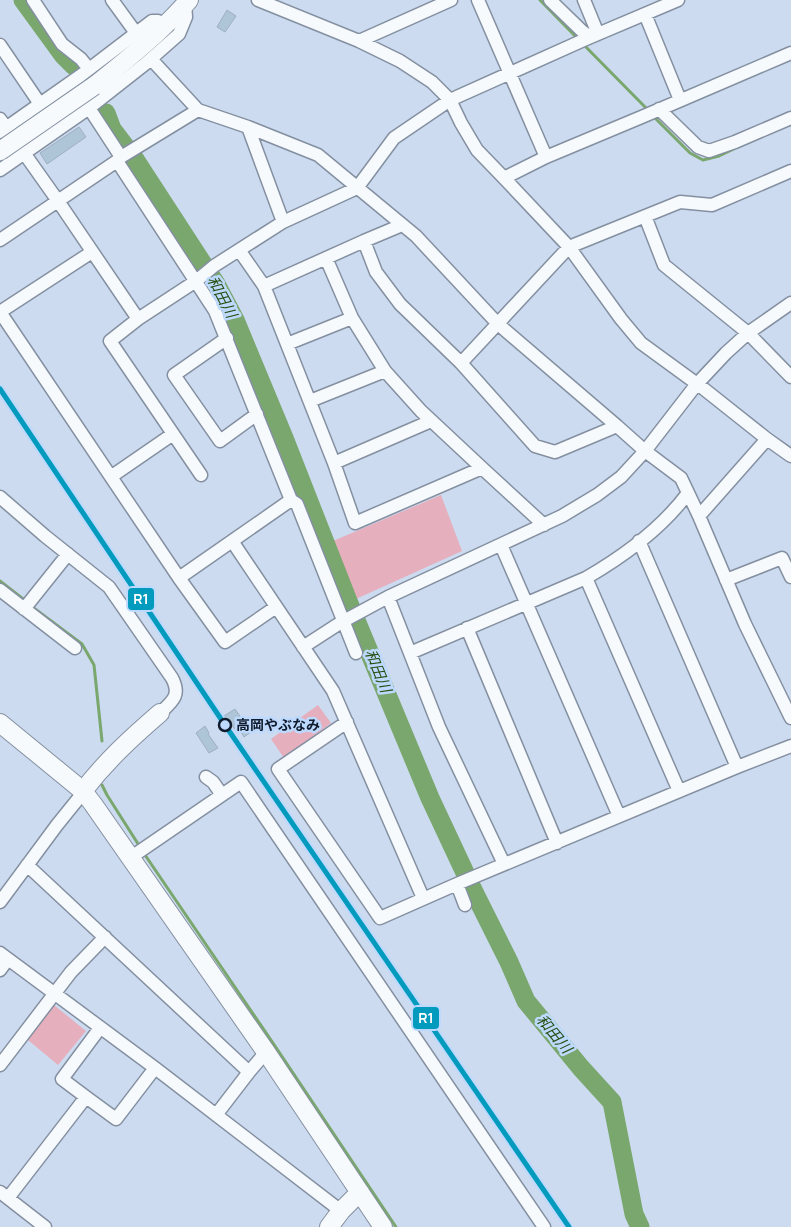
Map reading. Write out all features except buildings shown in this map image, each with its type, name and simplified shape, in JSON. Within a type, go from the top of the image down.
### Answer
[{"type":"street","points":[[112,0],[136,33]]},
{"type":"street","points":[[258,0],[289,6],[400,61],[432,82],[450,100],[477,150],[569,247],[621,320],[641,343],[791,456]]},
{"type":"street","points":[[359,41],[451,0]]},
{"type":"street","points":[[478,0],[546,157]]},
{"type":"street","points":[[550,0],[583,32],[591,37]]},
{"type":"street","points":[[584,0],[591,37]]},
{"type":"street","points":[[201,475],[110,341],[214,266],[283,222],[357,188],[394,138],[450,100],[678,0]]},
{"type":"street","points":[[39,2],[62,44],[80,59],[92,77]]},
{"type":"street","points":[[138,319],[58,200],[24,152],[2,126],[132,56],[187,2]]},
{"type":"street","points":[[0,170],[89,108],[151,59],[179,34],[186,16],[187,2]]},
{"type":"street","points":[[645,14],[680,100]]},
{"type":"street","points":[[0,150],[92,77],[136,33],[152,21],[158,21],[165,25]]},
{"type":"street","points":[[0,45],[40,104]]},
{"type":"street","points":[[504,178],[546,157],[791,53]]},
{"type":"street","points":[[151,59],[198,110],[248,127],[318,155],[416,236],[498,324],[646,451],[681,478],[745,624],[791,718]]},
{"type":"street","points":[[89,108],[120,159],[199,278],[216,311],[292,500],[297,504],[356,653]]},
{"type":"street","points":[[659,109],[698,147],[709,151],[791,118]]},
{"type":"street","points":[[0,240],[120,159],[198,110]]},
{"type":"street","points":[[248,127],[283,222]]},
{"type":"street","points":[[0,150],[14,139]]},
{"type":"street","points":[[461,364],[569,247],[680,202],[712,205],[791,171]]},
{"type":"street","points":[[645,216],[664,265],[748,333],[791,377]]},
{"type":"street","points":[[264,286],[402,226]]},
{"type":"street","points":[[364,241],[376,272],[400,304],[461,364],[535,446],[555,452],[617,426]]},
{"type":"street","points":[[240,250],[264,286],[334,463],[355,523],[482,468]]},
{"type":"street","points":[[92,252],[0,312],[225,642],[276,607]]},
{"type":"street","points":[[326,258],[352,318],[385,371],[431,421],[544,525]]},
{"type":"street","points":[[303,647],[344,621],[388,597],[544,525],[597,495],[620,477],[646,451],[696,384],[726,354],[748,333],[791,303]]},
{"type":"street","points":[[287,344],[352,318]]},
{"type":"street","points":[[227,338],[174,376],[220,441],[257,414]]},
{"type":"street","points":[[310,401],[385,371]]},
{"type":"street","points":[[334,463],[431,421]]},
{"type":"street","points":[[112,476],[173,434]]},
{"type":"street","points":[[699,516],[767,439]]},
{"type":"street","points":[[410,653],[586,578],[620,557],[663,522],[680,504],[688,492]]},
{"type":"street","points":[[0,497],[109,587],[176,686],[176,695],[171,703],[122,746],[98,772],[0,902]]},
{"type":"street","points":[[180,578],[292,500]]},
{"type":"street","points":[[232,541],[333,691],[423,898]]},
{"type":"street","points":[[639,541],[737,767]]},
{"type":"street","points":[[501,545],[619,816]]},
{"type":"street","points":[[24,609],[68,554]]},
{"type":"street","points":[[726,580],[782,558],[791,577]]},
{"type":"street","points":[[586,578],[679,791]]},
{"type":"street","points":[[0,590],[75,648]]},
{"type":"street","points":[[388,597],[439,726],[504,864]]},
{"type":"street","points":[[468,628],[557,843]]},
{"type":"street","points":[[347,722],[278,769],[380,918],[504,864],[791,746]]},
{"type":"street","points":[[0,723],[83,791],[133,856],[383,1227]]},
{"type":"street","points":[[206,777],[213,782],[222,795]]},
{"type":"street","points":[[133,856],[241,782],[544,1227]]},
{"type":"street","points":[[27,865],[249,1072]]},
{"type":"street","points":[[458,884],[465,905]]},
{"type":"street","points":[[0,1065],[71,972],[104,937]]},
{"type":"street","points":[[3,961],[55,993],[342,1211]]},
{"type":"street","points":[[100,1028],[62,1079],[116,1119],[155,1068]]},
{"type":"street","points":[[216,1115],[266,1052]]},
{"type":"street","points":[[46,1227],[4,1195],[86,1097]]},
{"type":"street","points":[[329,1227],[360,1192]]},
{"type":"shaded area","points":[[441,495],[462,551],[356,599],[333,541]]},
{"type":"shaded area","points":[[318,705],[331,723],[284,758],[271,739]]},
{"type":"shaded area","points":[[54,1005],[86,1031],[58,1065],[28,1040]]},
{"type":"waterway","name":"和田川","points":[[23,0],[63,55],[74,66]]},
{"type":"waterway","points":[[540,0],[577,38]]},
{"type":"waterway","points":[[583,44],[649,111]]},
{"type":"waterway","name":"和田川","points":[[106,113],[112,129],[134,158],[216,284],[235,320],[348,601],[430,798],[526,1001],[581,1068],[612,1102],[634,1214],[640,1227]]},
{"type":"waterway","points":[[653,116],[690,153],[703,160],[719,156],[738,147]]},
{"type":"waterway","points":[[0,581],[27,602]]},
{"type":"waterway","points":[[31,606],[82,644],[94,665],[102,741]]},
{"type":"waterway","points":[[102,785],[140,847]]},
{"type":"waterway","points":[[143,852],[396,1227]]},
{"type":"transit line","name":"R1","points":[[0,389],[225,725],[569,1227]]},
{"type":"place","name":"高岡やぶなみ","points":[[225,725]]}]
